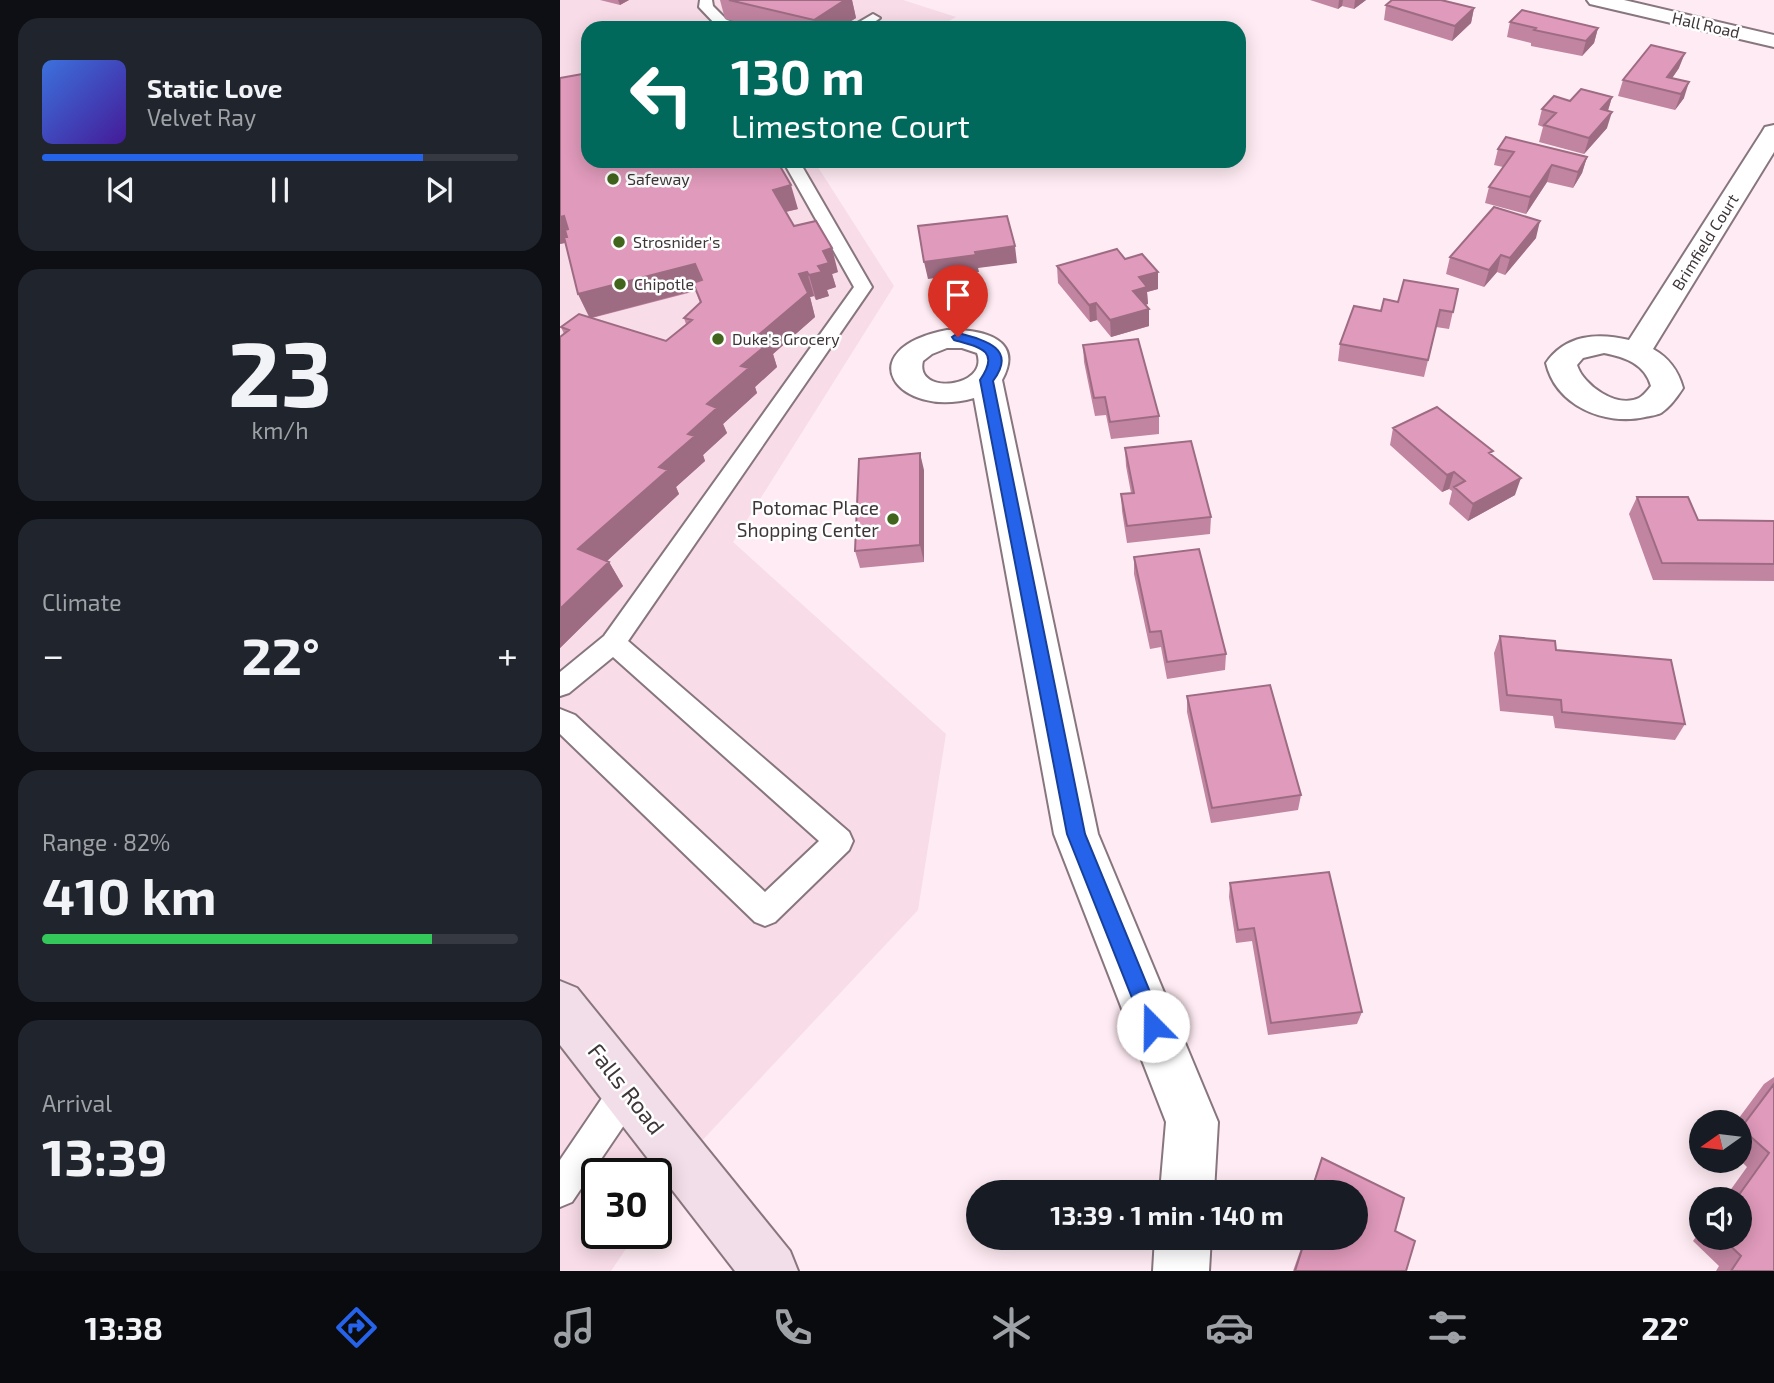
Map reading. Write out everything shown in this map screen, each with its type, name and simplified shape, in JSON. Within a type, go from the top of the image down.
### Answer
[{"type":"main road","name":"Falls Road","points":[[560,1005],[770,1271]]},
{"type":"street","name":"Hall Road","points":[[1597,0],[1774,41]]},
{"type":"street","name":"Brimfield Court","points":[[1636,352],[1774,132]]},
{"type":"street","points":[[986,380],[1076,834],[1192,1122],[1188,1180]]},
{"type":"street","points":[[1181,1271],[1182,1250]]},
{"type":"lane","points":[[706,0],[706,7],[720,21]]},
{"type":"lane","points":[[868,21],[873,18]]},
{"type":"lane","points":[[560,686],[613,643],[863,287],[795,168]]},
{"type":"lane","points":[[560,720],[765,912],[839,841],[641,664],[613,643]]},
{"type":"lane","points":[[560,1189],[627,1091]]},
{"type":"shaded area","points":[[560,0],[903,0],[956,17],[949,21],[581,21],[581,168],[818,168],[894,286],[733,542],[946,734],[918,910],[683,1161],[672,1178],[672,1158],[581,1158],[581,1249],[626,1249],[611,1271],[560,1271]]},
{"type":"building","points":[[729,0],[845,0],[814,20]]},
{"type":"building","points":[[1392,0],[1441,0],[1474,8],[1455,26],[1386,5]]},
{"type":"building","points":[[1522,10],[1598,28],[1586,41],[1510,22]]},
{"type":"building","points":[[1651,45],[1685,53],[1667,77],[1689,82],[1681,94],[1623,80]]},
{"type":"building","points":[[581,74],[581,168],[781,168],[791,185],[773,190],[794,226],[816,221],[832,248],[823,251],[829,263],[818,266],[822,272],[799,274],[808,293],[755,338],[769,343],[741,366],[749,368],[707,404],[717,408],[688,434],[695,436],[659,467],[668,470],[578,549],[609,562],[560,609],[560,337],[569,330],[561,327],[579,314],[666,341],[692,320],[684,318],[701,302],[693,283],[702,280],[695,264],[578,294],[564,237],[567,237],[565,230],[568,229],[564,216],[560,217],[560,78]]},
{"type":"building","points":[[1581,89],[1612,97],[1601,109],[1612,112],[1589,138],[1544,125],[1556,113],[1542,109],[1554,96],[1570,101]]},
{"type":"building","points":[[1506,137],[1587,157],[1578,172],[1552,165],[1530,197],[1489,187],[1514,152],[1498,149]]},
{"type":"building","points":[[1494,207],[1540,221],[1510,258],[1501,255],[1489,270],[1450,257]]},
{"type":"building","points":[[1007,216],[1015,246],[975,252],[976,255],[924,262],[918,226]]},
{"type":"building","points":[[1117,249],[1125,259],[1142,254],[1158,272],[1139,277],[1147,287],[1133,291],[1149,309],[1110,320],[1096,303],[1089,305],[1057,266]]},
{"type":"building","points":[[1404,280],[1458,289],[1453,312],[1440,310],[1428,360],[1340,344],[1354,306],[1381,311],[1384,299],[1398,302]]},
{"type":"building","points":[[1138,339],[1159,416],[1110,422],[1105,397],[1094,398],[1083,345]]},
{"type":"building","points":[[1437,407],[1493,451],[1489,453],[1521,478],[1473,504],[1454,487],[1465,481],[1454,472],[1447,475],[1393,428]]},
{"type":"building","points":[[1191,441],[1211,517],[1127,526],[1121,494],[1134,493],[1125,448]]},
{"type":"building","name":"Potomac Place Shopping Center","points":[[920,453],[920,545],[855,551],[859,459]]},
{"type":"building","points":[[1637,497],[1688,497],[1698,520],[1774,521],[1774,564],[1662,563]]},
{"type":"building","points":[[1199,549],[1226,654],[1167,662],[1161,631],[1150,632],[1134,557]]},
{"type":"building","points":[[1500,636],[1555,641],[1556,650],[1671,660],[1685,724],[1562,712],[1561,700],[1507,695]]},
{"type":"building","points":[[1270,685],[1301,795],[1212,808],[1187,696]]},
{"type":"building","points":[[1329,872],[1362,1012],[1271,1023],[1254,928],[1238,930],[1230,883]]},
{"type":"building","points":[[1774,1084],[1774,1271],[1731,1271],[1741,1256],[1735,1250],[1752,1250],[1752,1187],[1745,1187],[1769,1153],[1752,1138],[1752,1113]]},
{"type":"building","points":[[1322,1158],[1367,1180],[1315,1180]]},
{"type":"building","points":[[1368,1180],[1404,1198],[1395,1231],[1415,1241],[1406,1271],[1295,1271],[1302,1250],[1368,1250]]},
{"type":"place","name":"Safeway","points":[[613,179]]},
{"type":"place","name":"Strosnider's","points":[[619,242]]},
{"type":"place","name":"Chipotle","points":[[620,284]]},
{"type":"place","name":"Duke's Grocery","points":[[718,339]]},
{"type":"place","name":"Potomac Place Shopping Center","points":[[893,519]]},
{"type":"route","points":[[958,337],[985,344],[993,352],[996,361],[994,371],[986,380],[1076,834],[1153,1026]]}]
